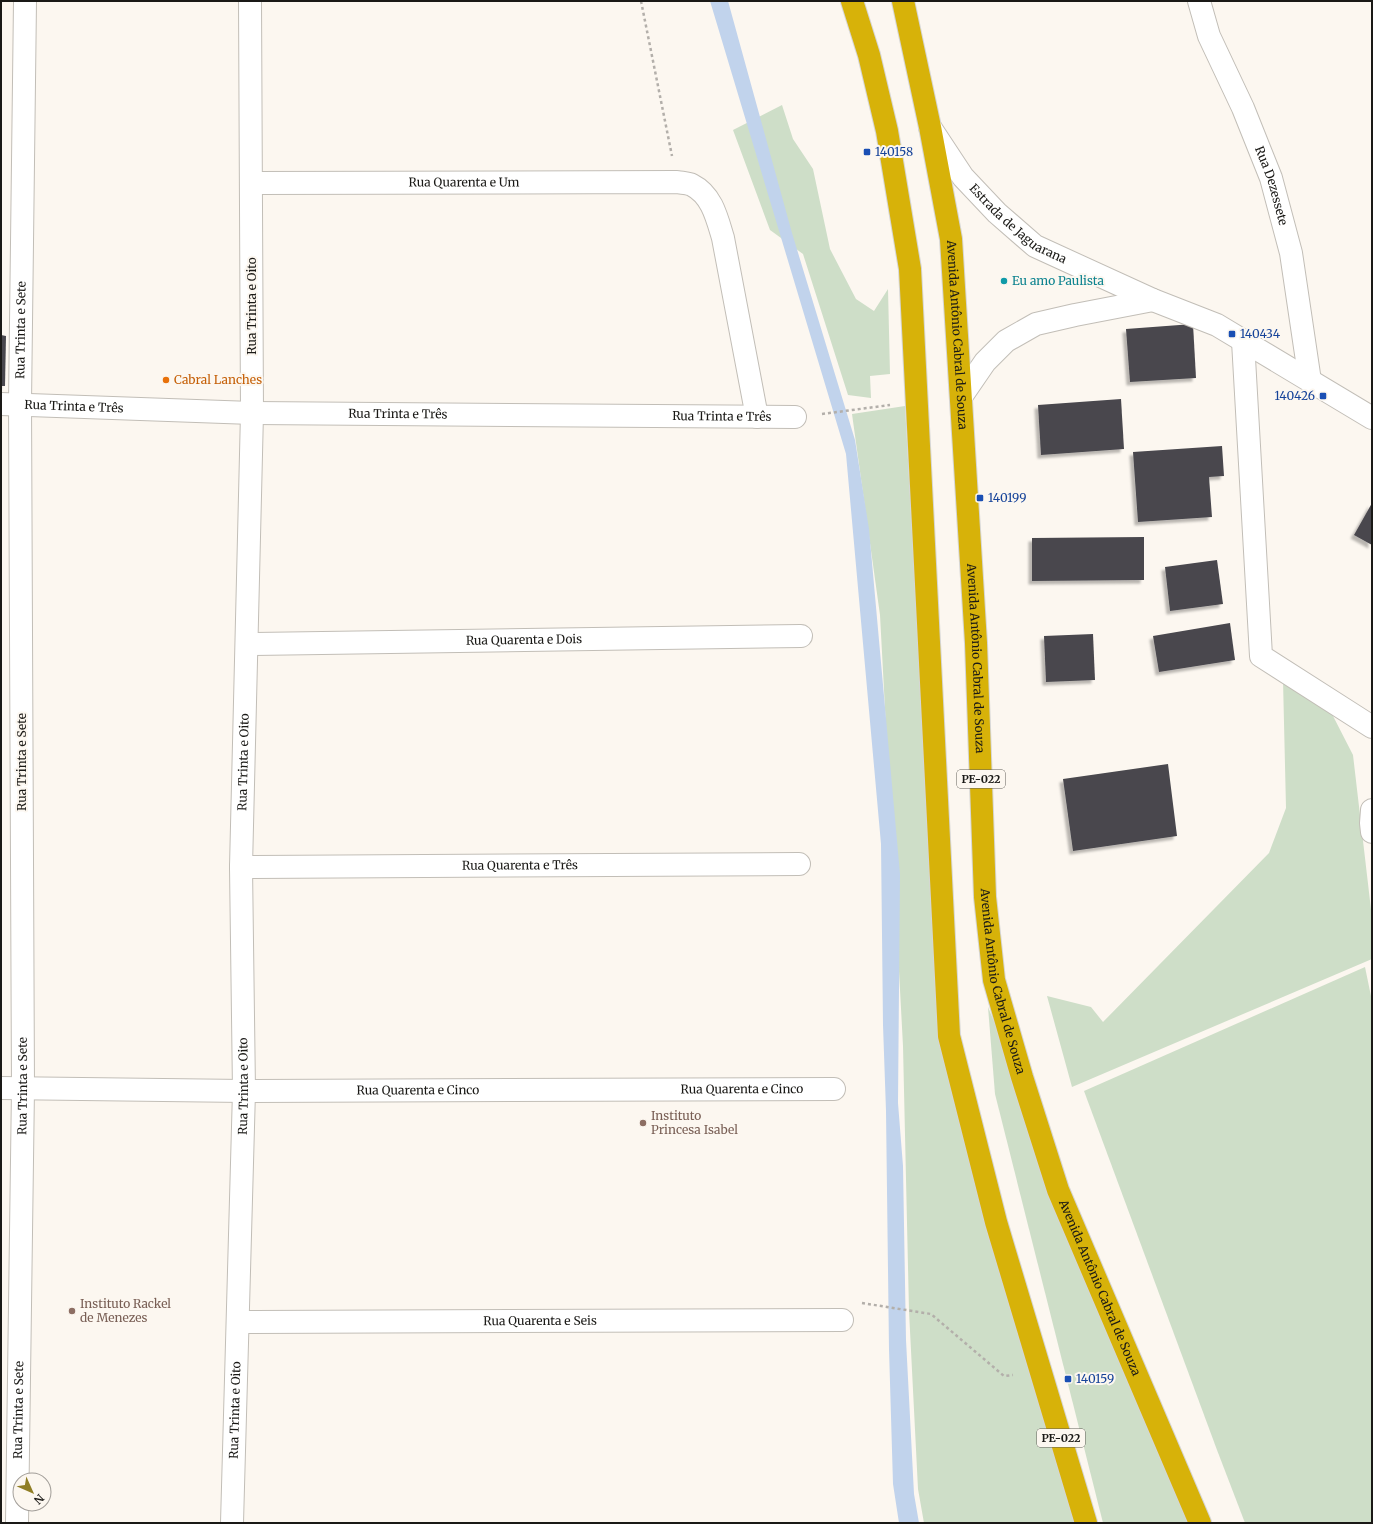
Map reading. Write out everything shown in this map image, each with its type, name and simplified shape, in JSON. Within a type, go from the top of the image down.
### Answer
[{"type":"highway","name":"PE-022","points":[[852,1],[869,55],[887,132],[910,269],[949,1036],[996,1222],[1086,1523]]},
{"type":"highway","name":"Avenida Antônio Cabral de Souza","points":[[903,1],[930,127],[951,239],[962,397],[976,643],[985,897],[994,980],[1022,1077],[1058,1190],[1200,1523]]},
{"type":"street","name":"Rua Trinta e Sete","points":[[17,1523],[23,1088],[10,403],[25,1]]},
{"type":"street","name":"Rua Trinta e Oito","points":[[232,1523],[244,1091],[241,867],[252,413],[250,1]]},
{"type":"street","name":"Rua Dezessete","points":[[1199,1],[1209,36],[1243,108],[1271,178],[1291,253],[1310,381]]},
{"type":"street","name":"Estrada de Jaguarana","points":[[930,127],[963,177],[997,213],[1035,246],[1153,300],[1217,325],[1372,418]]},
{"type":"street","name":"Rua Quarenta e Um","points":[[251,184],[677,182],[692,185],[705,194],[715,212],[723,238],[757,417]]},
{"type":"street","points":[[962,397],[985,362],[1006,341],[1036,324],[1153,300]]},
{"type":"street","points":[[1243,341],[1262,656],[1372,726]]},
{"type":"street","name":"Rua Trinta e Três","points":[[10,403],[252,413],[795,417]]},
{"type":"street","name":"Rua Quarenta e Dois","points":[[247,644],[801,636]]},
{"type":"street","points":[[1372,810],[1372,832]]},
{"type":"street","name":"Rua Quarenta e Três","points":[[241,867],[799,864]]},
{"type":"street","name":"Rua Quarenta e Cinco","points":[[1,1088],[244,1091],[834,1089]]},
{"type":"street","name":"Rua Quarenta e Seis","points":[[238,1322],[842,1320]]},
{"type":"path","points":[[641,1],[677,182]]},
{"type":"path","points":[[822,414],[874,407]]},
{"type":"path","points":[[877,1305],[931,1314],[1004,1376],[1042,1374]]},
{"type":"green space","points":[[782,105],[793,139],[813,169],[830,249],[856,299],[874,311],[888,289],[890,374],[870,376],[871,398],[848,395],[803,254],[770,230],[733,130]]},
{"type":"green space","points":[[905,406],[940,1034],[1076,1523],[924,1523],[918,1489],[909,1311],[903,1046],[880,615],[852,414]]},
{"type":"green space","points":[[1283,680],[1332,714],[1353,755],[1372,918],[1372,959],[1072,1087],[1047,996],[1091,1007],[1103,1022],[1269,853],[1286,808]]},
{"type":"green space","points":[[1365,967],[1372,1001],[1372,1523],[1245,1523],[1084,1091]]},
{"type":"green space","points":[[988,1007],[1202,1523],[1103,1523],[995,1094]]},
{"type":"water","points":[[710,1],[728,1],[792,233],[855,440],[869,529],[900,874],[898,1103],[903,1166],[906,1340],[914,1494],[919,1523],[899,1523],[893,1484],[889,1349],[881,844],[846,454]]},
{"type":"building","points":[[1193,324],[1196,378],[1130,382],[1126,329]]},
{"type":"building","points":[[1,335],[6,336],[5,386],[1,386]]},
{"type":"building","points":[[1121,399],[1124,449],[1041,455],[1038,405]]},
{"type":"building","points":[[1222,446],[1224,476],[1209,477],[1212,517],[1138,522],[1133,452]]},
{"type":"building","points":[[1372,503],[1372,545],[1354,535]]},
{"type":"building","points":[[1144,537],[1144,580],[1032,581],[1032,538]]},
{"type":"building","points":[[1217,560],[1223,604],[1170,611],[1165,567]]},
{"type":"building","points":[[1230,623],[1235,660],[1159,672],[1153,636]]},
{"type":"building","points":[[1093,634],[1095,680],[1046,682],[1044,636]]},
{"type":"building","points":[[1168,764],[1177,836],[1073,851],[1063,779]]},
{"type":"place","name":"140158","points":[[867,152]]},
{"type":"place","name":"Eu amo Paulista","points":[[1004,281]]},
{"type":"place","name":"140434","points":[[1232,334]]},
{"type":"place","name":"Cabral Lanches","points":[[166,380]]},
{"type":"place","name":"140426","points":[[1323,396]]},
{"type":"place","name":"140199","points":[[980,498]]},
{"type":"place","name":"Instituto Princesa Isabel","points":[[643,1123]]},
{"type":"place","name":"Instituto Rackel de Menezes","points":[[72,1311]]},
{"type":"place","name":"140159","points":[[1068,1379]]}]
